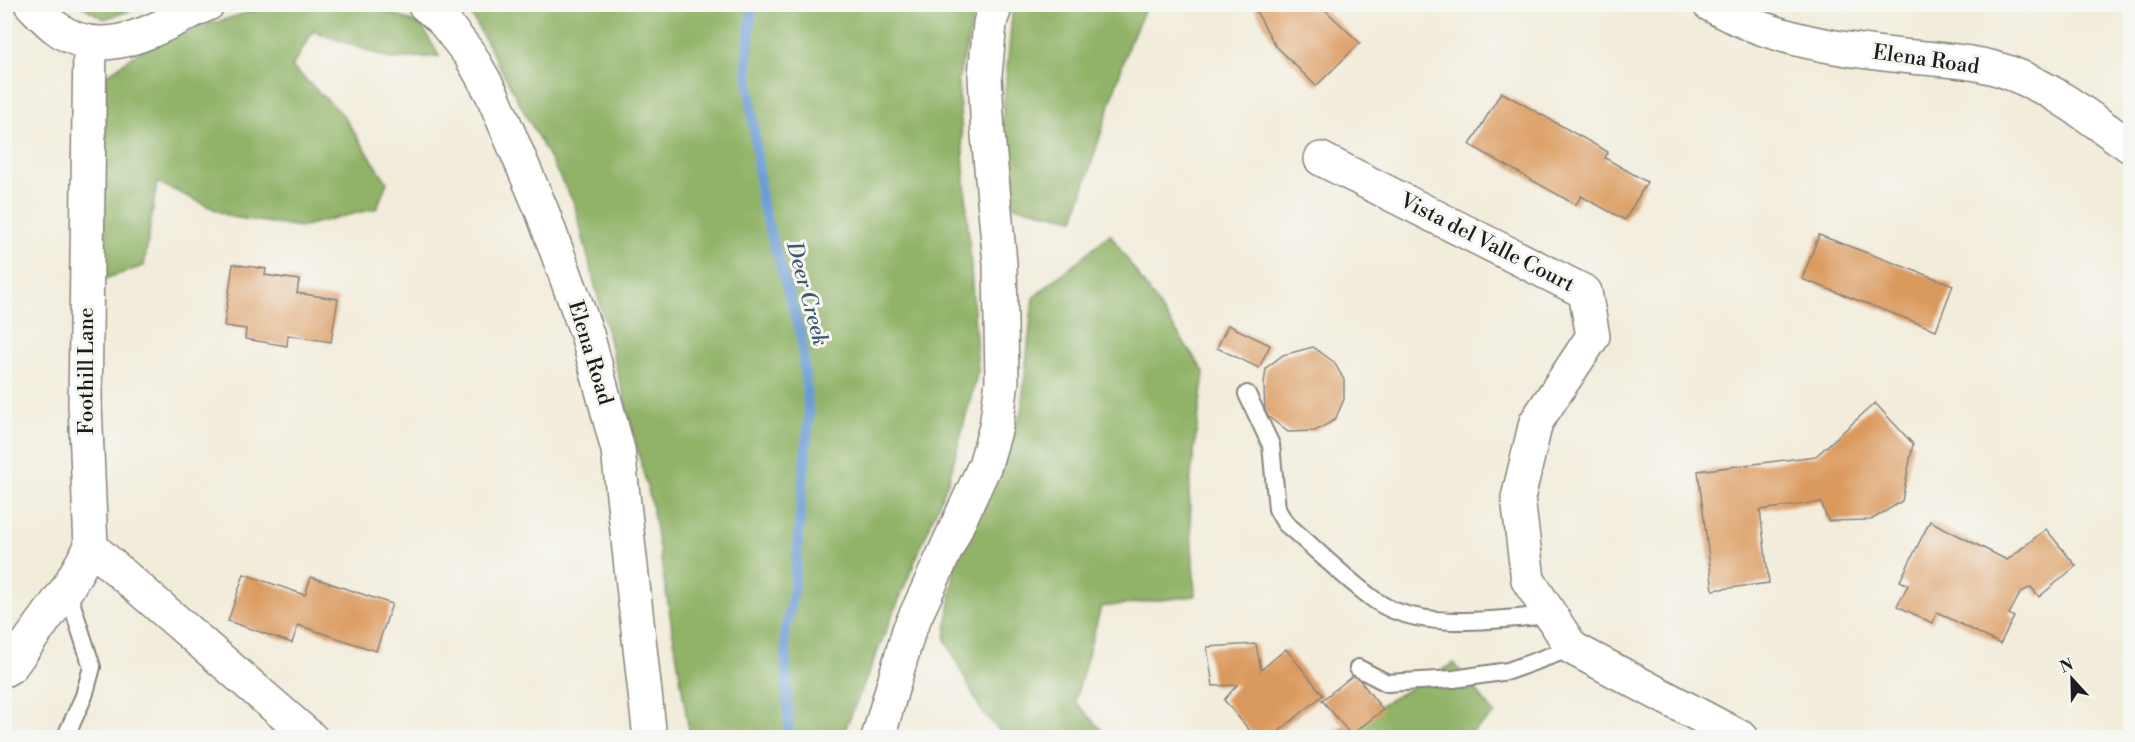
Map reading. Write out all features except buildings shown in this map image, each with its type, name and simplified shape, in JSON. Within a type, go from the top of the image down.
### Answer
[{"type":"street","points":[[37,6],[57,29],[90,43],[121,43],[208,4]]},
{"type":"street","name":"Elena Road","points":[[424,4],[441,18],[470,55],[492,94],[542,211],[587,334],[618,450],[650,738]]},
{"type":"street","points":[[878,738],[909,630],[984,465],[996,427],[1002,381],[1000,262],[988,135],[985,75],[990,23],[996,4]]},
{"type":"street","name":"Elena Road","points":[[1709,4],[1732,18],[1805,43],[1962,61],[2009,73],[2071,102],[2130,146]]},
{"type":"street","name":"Foothill Lane","points":[[90,43],[86,404],[91,547]]},
{"type":"street","name":"Vista del Valle Court","points":[[1321,159],[1585,292],[1593,336],[1536,422],[1518,498],[1528,580],[1572,648],[1742,738]]},
{"type":"street","points":[[4,670],[10,666],[67,589],[91,547],[311,738]]},
{"type":"lane","points":[[1246,394],[1271,445],[1277,509],[1286,523],[1377,602],[1419,618],[1480,621],[1551,615]]},
{"type":"lane","points":[[65,738],[84,696],[92,667],[67,589]]},
{"type":"lane","points":[[1358,668],[1387,683],[1455,679],[1508,671],[1572,648]]},
{"type":"green space","points":[[80,5],[150,5],[104,19]]},
{"type":"green space","points":[[272,5],[373,5],[422,26],[439,56],[391,59],[313,31],[292,67],[342,114],[387,182],[377,208],[300,227],[231,217],[157,182],[144,266],[104,279],[105,76],[155,41]]},
{"type":"green space","points":[[466,5],[977,5],[958,80],[978,371],[949,479],[842,737],[690,737],[652,506],[574,203]]},
{"type":"green space","points":[[1013,5],[1147,5],[1129,44],[1074,219],[1013,206],[1002,121]]},
{"type":"green space","points":[[1110,234],[1204,372],[1189,491],[1195,596],[1101,607],[1075,701],[1108,737],[1005,737],[981,710],[945,639],[958,541],[1021,413],[1033,298]]},
{"type":"green space","points":[[1454,663],[1495,714],[1466,737],[1324,738]]},
{"type":"waterway","name":"Deer Creek","points":[[752,4],[747,64],[762,204],[801,336],[809,415],[794,587],[785,633],[789,738]]}]
